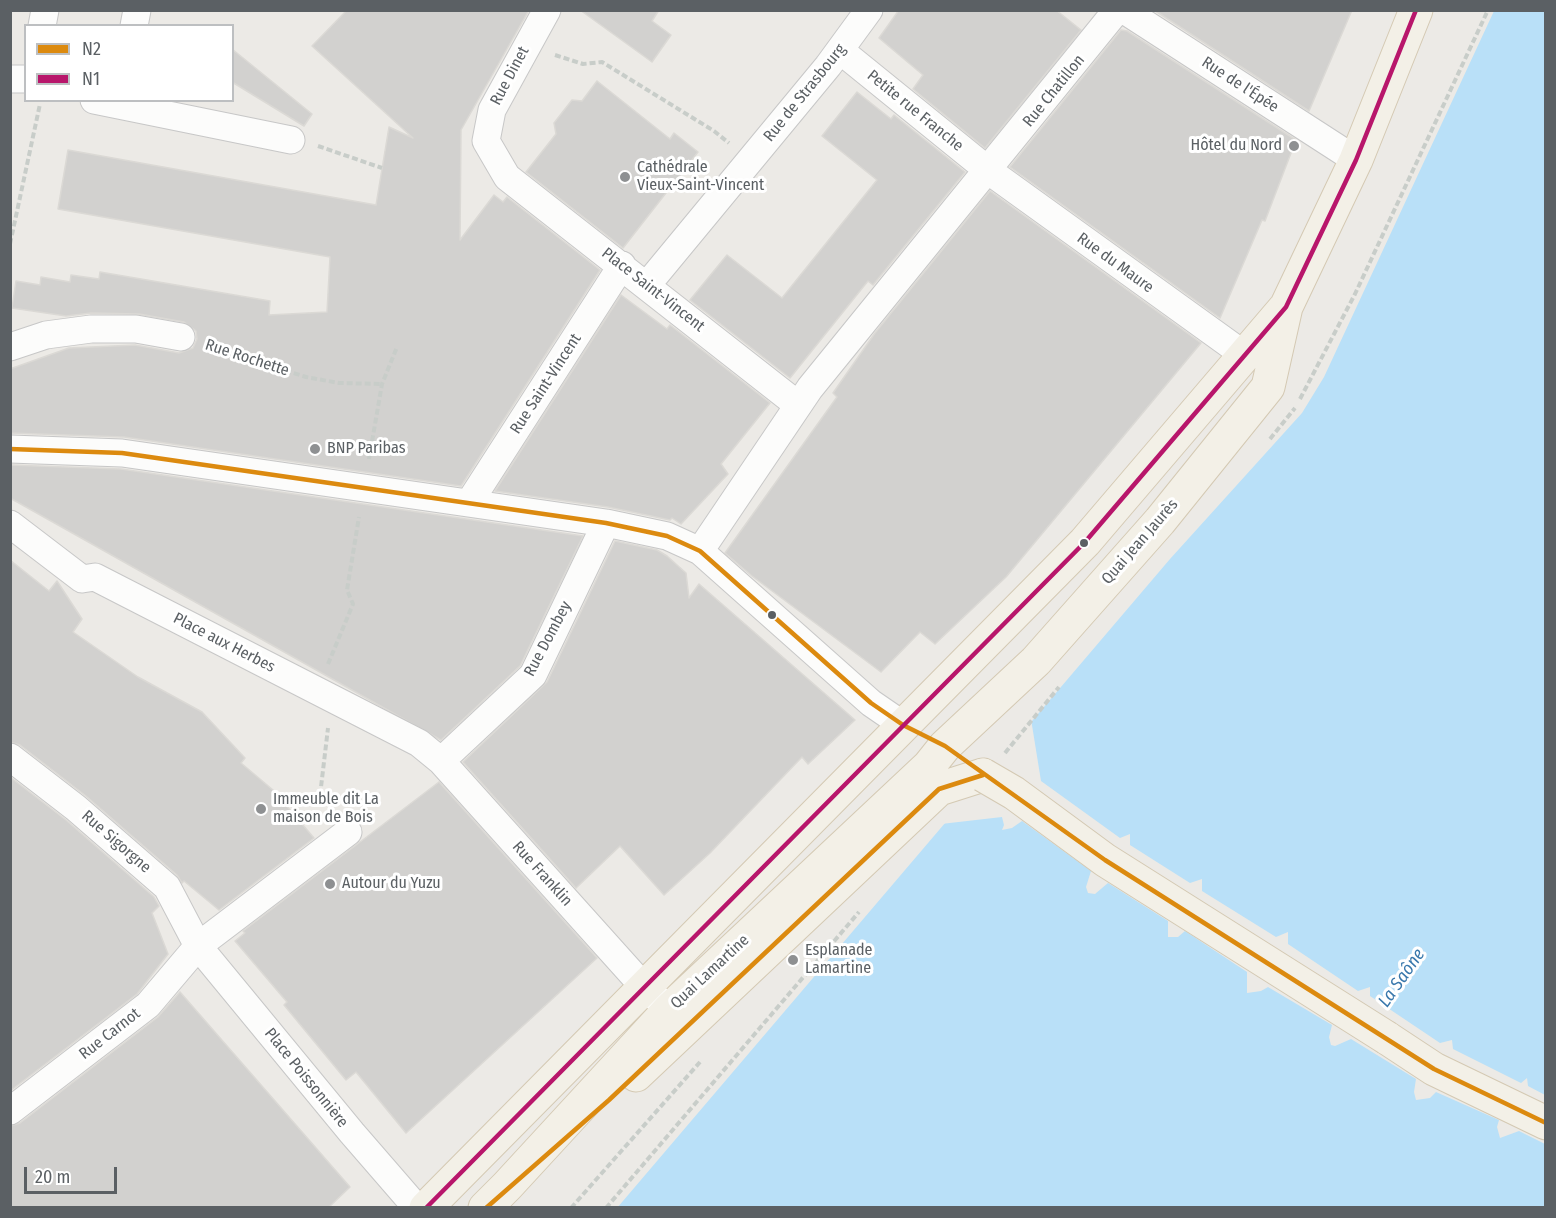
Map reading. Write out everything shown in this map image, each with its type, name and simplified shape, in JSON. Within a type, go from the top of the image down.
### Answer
[{"type":"main road","name":"Quai Jean Jaurès","points":[[945,746],[1036,661],[1160,521],[1268,387],[1286,307],[1356,160],[1416,10]]},
{"type":"main road","name":"Quai Jean Jaurès","points":[[903,725],[1085,542],[1175,438],[1243,354],[1286,307]]},
{"type":"main road","points":[[945,746],[955,713],[975,675],[1128,516],[1190,447],[1226,401],[1243,354]]},
{"type":"main road","points":[[903,725],[945,746],[1105,860],[1434,1069],[1545,1123]]},
{"type":"main road","name":"Quai Lamartine","points":[[426,1208],[903,725]]},
{"type":"main road","name":"Quai Lamartine","points":[[496,1197],[670,1009],[929,766],[945,746]]},
{"type":"main road","points":[[496,1197],[609,1100],[939,789],[984,775]]},
{"type":"street","name":"Rue Dinet","points":[[507,177],[486,141],[492,110],[547,10]]},
{"type":"street","name":"Rue de Strasbourg","points":[[647,285],[841,51],[869,10]]},
{"type":"street","name":"Rue Chatillon","points":[[700,552],[798,405],[1118,10]]},
{"type":"street","name":"Rue de l'Épée","points":[[1124,10],[1356,160]]},
{"type":"street","name":"Petite rue Franche","points":[[841,51],[989,171]]},
{"type":"street","points":[[121,103],[291,140]]},
{"type":"street","name":"Rue du Maure","points":[[989,171],[1243,354]]},
{"type":"street","name":"Place Saint-Vincent","points":[[507,177],[798,405]]},
{"type":"street","name":"Rue Saint-Vincent","points":[[469,504],[622,265]]},
{"type":"street","points":[[10,347],[46,335],[91,329],[136,329],[181,337]]},
{"type":"street","points":[[10,449],[122,453],[606,523],[667,536],[700,552],[871,703],[903,725]]},
{"type":"street","name":"Rue Dombey","points":[[441,761],[533,675],[606,523]]},
{"type":"street","name":"Place aux Herbes","points":[[10,524],[82,579],[95,578],[317,690],[418,743],[441,761]]},
{"type":"street","name":"Rue Sigorgne","points":[[10,757],[76,808],[167,887],[201,949]]},
{"type":"street","name":"Rue Franklin","points":[[441,761],[644,987],[670,1009]]},
{"type":"street","points":[[201,949],[348,832]]},
{"type":"street","name":"Rue Carnot","points":[[10,1111],[148,1005],[201,949]]},
{"type":"street","name":"Place Poissonnière","points":[[201,949],[352,1133],[417,1208]]},
{"type":"path","points":[[548,52],[583,64],[602,62],[714,131],[750,161]]},
{"type":"path","points":[[10,244],[41,102]]},
{"type":"path","points":[[291,140],[382,168]]},
{"type":"path","name":"Rue Rochette","points":[[181,337],[306,376],[339,383],[382,384]]},
{"type":"path","points":[[319,804],[329,732],[317,690],[352,604],[347,590],[382,384],[397,347]]},
{"type":"path","points":[[606,1208],[866,904]]},
{"type":"water","name":"La Saône","points":[[1494,11],[1545,11],[1545,1207],[617,1208],[1170,559],[1302,413],[1324,377]]},
{"type":"pier","points":[[1031,719],[1041,781],[1120,838],[1130,834],[1130,845],[1190,883],[1202,879],[1202,891],[1276,937],[1288,932],[1288,944],[1358,991],[1370,987],[1370,996],[1440,1043],[1452,1040],[1453,1049],[1521,1083],[1527,1078],[1528,1086],[1545,1095],[1545,1144],[1519,1131],[1500,1138],[1497,1127],[1499,1120],[1436,1092],[1430,1098],[1416,1100],[1414,1092],[1416,1079],[1351,1039],[1335,1046],[1331,1045],[1329,1037],[1332,1025],[1268,987],[1261,991],[1247,993],[1247,972],[1185,931],[1178,937],[1168,937],[1168,921],[1108,883],[1095,894],[1088,893],[1086,887],[1091,871],[1022,821],[1012,828],[1002,830],[1004,825],[1002,817],[941,824]]},
{"type":"building","points":[[347,10],[529,10],[461,130],[460,240],[494,195],[503,202],[507,197],[600,270],[461,486],[124,437],[10,433],[10,369],[69,348],[135,345],[179,353],[193,348],[197,339],[196,331],[184,322],[139,314],[91,313],[66,316],[12,308],[16,281],[40,285],[41,277],[70,282],[71,275],[99,279],[100,272],[270,301],[269,315],[327,312],[330,257],[58,209],[68,150],[376,205],[389,127],[413,138],[312,46]]},
{"type":"building","points":[[580,10],[659,10],[652,21],[671,35],[652,62]]},
{"type":"building","points":[[899,10],[1056,10],[1081,30],[985,148],[913,89],[923,75],[879,38]]},
{"type":"building","points":[[1154,10],[1352,10],[1309,111]]},
{"type":"building","points":[[1121,30],[1127,31],[1296,140],[1265,221],[1262,220],[1220,318],[1010,167]]},
{"type":"building","points":[[234,51],[312,114],[304,126],[234,83]]},
{"type":"building","name":"Cathédrale Vieux-Saint-Vincent","points":[[597,81],[670,139],[674,133],[698,152],[623,248],[526,172],[556,134],[554,123],[572,100],[582,101]]},
{"type":"building","points":[[857,92],[891,119],[894,115],[965,172],[873,285],[868,281],[790,378],[690,300],[727,255],[782,298],[877,180],[822,136]]},
{"type":"building","points":[[990,191],[1201,343],[1006,577],[935,644],[920,632],[881,672],[752,576],[725,553],[837,397],[833,393],[875,333]]},
{"type":"building","points":[[621,295],[667,329],[670,325],[770,403],[721,464],[728,474],[681,524],[672,518],[670,520],[608,507],[495,491]]},
{"type":"building","points":[[10,465],[121,469],[583,536],[520,666],[441,740],[10,498]]},
{"type":"building","points":[[615,541],[657,550],[667,556],[686,573],[689,598],[699,584],[855,720],[808,764],[802,757],[710,853],[664,895],[620,846],[576,888],[463,762],[547,682]]},
{"type":"building","points":[[10,560],[49,591],[57,581],[82,619],[73,632],[138,677],[202,712],[245,758],[241,763],[273,790],[314,838],[219,910],[184,881],[182,883],[177,875],[86,796],[20,745],[10,742]]},
{"type":"building","points":[[10,777],[66,820],[154,897],[159,906],[152,913],[168,954],[137,994],[10,1091]]},
{"type":"building","points":[[439,782],[597,958],[406,1133],[356,1072],[346,1080],[284,1005],[287,1002],[235,941],[245,933],[243,931]]},
{"type":"building","points":[[180,992],[350,1187],[328,1208],[10,1208],[10,1126],[20,1123],[158,1017]]},
{"type":"transit line","name":"N1","points":[[426,1208],[1085,542],[1286,307],[1356,160],[1416,10]]},
{"type":"transit line","name":"N2","points":[[10,449],[122,453],[606,523],[667,536],[700,551],[871,703],[903,725],[945,746],[1105,860],[1434,1069],[1546,1123]]},
{"type":"transit line","name":"N2","points":[[486,1208],[609,1100],[939,789],[983,775]]},
{"type":"place","name":"Hôtel du Nord","points":[[1294,146]]},
{"type":"place","name":"Cathédrale Vieux-Saint-Vincent","points":[[625,177]]},
{"type":"place","name":"BNP Paribas","points":[[315,449]]},
{"type":"place","name":"Immeuble dit La maison de Bois","points":[[261,809]]},
{"type":"place","name":"Autour du Yuzu","points":[[330,884]]},
{"type":"place","name":"Esplanade Lamartine","points":[[793,960]]}]
